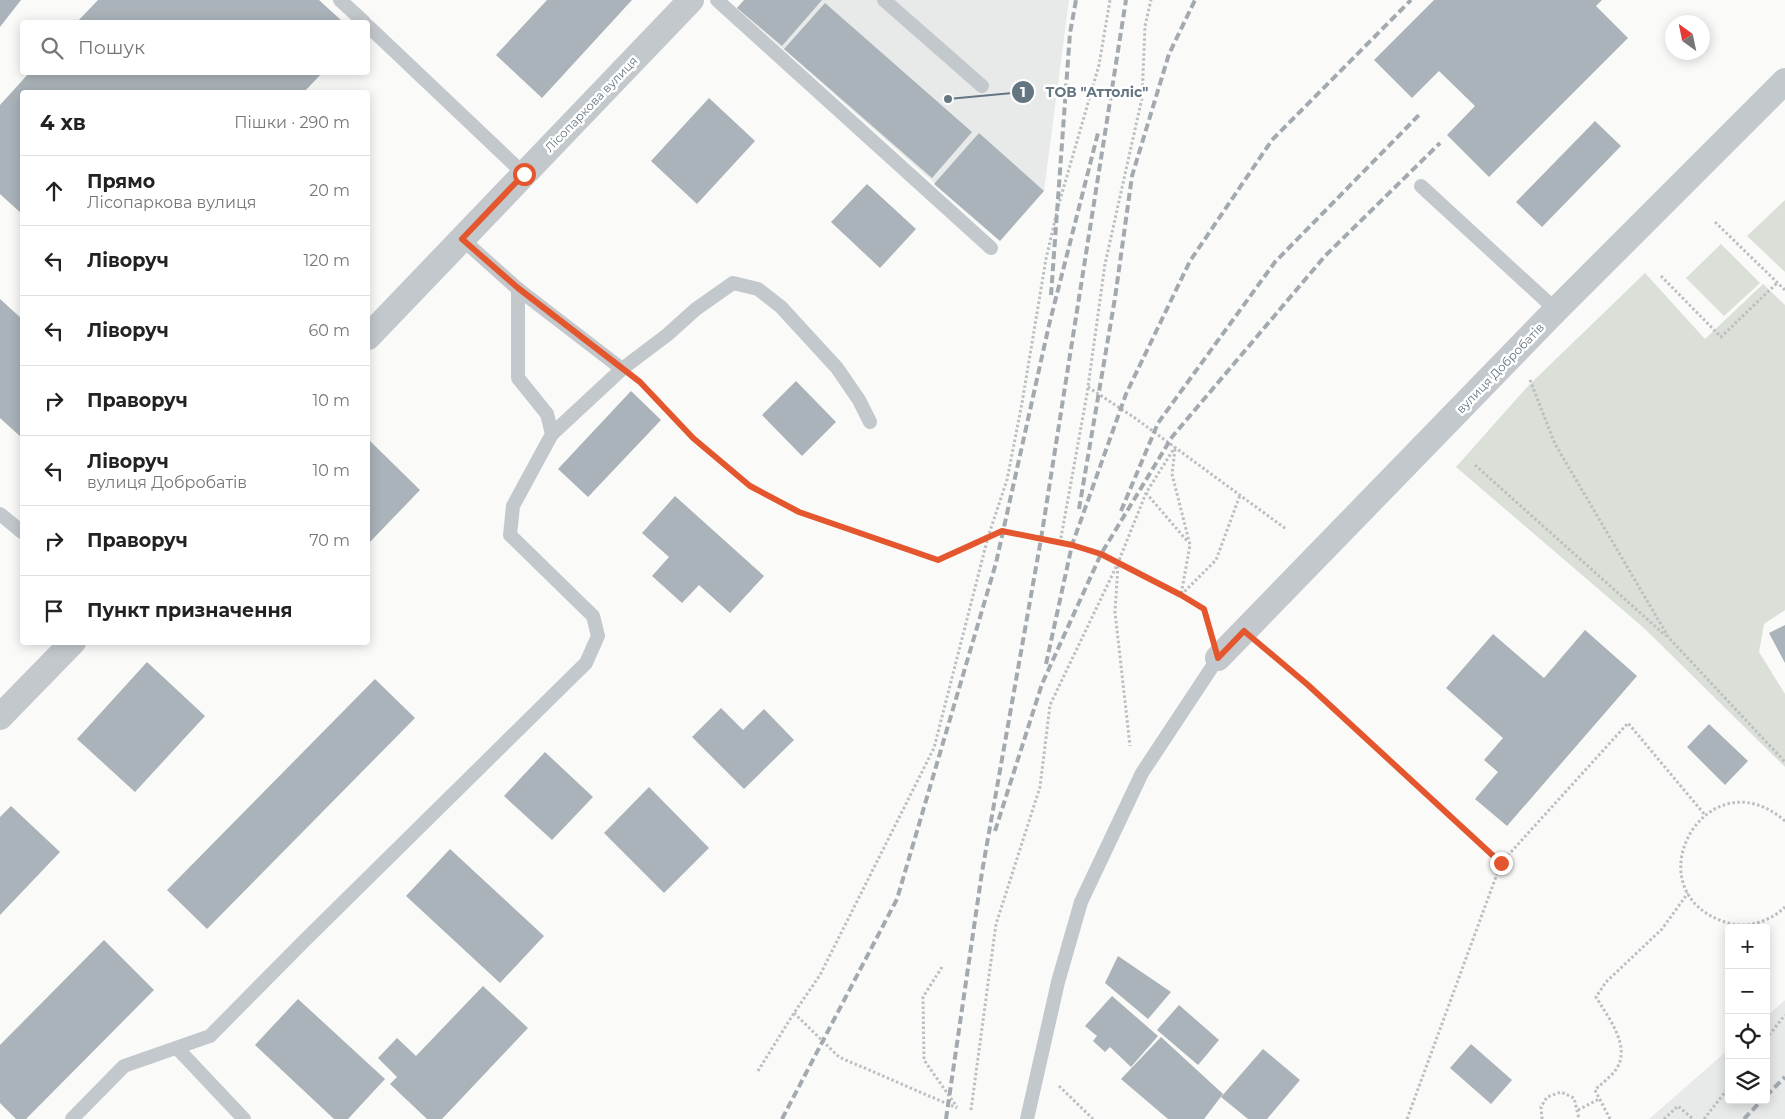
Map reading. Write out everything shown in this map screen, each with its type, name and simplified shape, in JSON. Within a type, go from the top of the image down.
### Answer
[{"type":"street","name":"Лісопаркова вулиця","points":[[370,335],[691,0]]},
{"type":"street","name":"вулиця Добробатів","points":[[1218,658],[1556,310],[1785,81]]},
{"type":"street","points":[[0,717],[70,645]]},
{"type":"lane","points":[[340,0],[362,20]]},
{"type":"lane","points":[[717,0],[992,248]]},
{"type":"lane","points":[[884,0],[982,86]]},
{"type":"lane","points":[[370,28],[524,174]]},
{"type":"lane","points":[[1422,186],[1556,310]]},
{"type":"lane","points":[[462,239],[518,288],[622,369]]},
{"type":"lane","points":[[72,1119],[124,1066],[210,1036],[586,663],[598,636],[593,616],[510,536],[513,506],[552,434],[622,369],[667,335],[696,309],[733,283],[758,289],[781,307],[837,368],[859,400],[870,422]]},
{"type":"lane","points":[[518,288],[518,378],[547,414],[552,434]]},
{"type":"lane","points":[[0,514],[20,530]]},
{"type":"lane","points":[[1027,1119],[1058,982],[1081,902],[1142,773],[1218,658]]},
{"type":"lane","points":[[177,1048],[244,1119]]},
{"type":"path","points":[[758,1071],[820,975],[934,748],[988,537],[1006,480],[1022,403],[1046,258],[1058,206],[1098,65],[1110,0]]},
{"type":"path","points":[[1060,543],[1088,387],[1105,264],[1142,98],[1145,26],[1151,0]]},
{"type":"path","points":[[1715,222],[1785,290]]},
{"type":"path","points":[[1661,276],[1721,338],[1777,283]]},
{"type":"path","points":[[1519,349],[1555,444],[1669,638]]},
{"type":"path","points":[[622,369],[640,382],[693,438],[750,486],[799,512],[938,560],[1002,531],[1101,554],[1181,595],[1204,609],[1218,658]]},
{"type":"path","points":[[1088,387],[1175,447],[1286,529]]},
{"type":"path","points":[[971,1110],[996,924],[1040,787],[1050,705],[1118,563],[1146,493],[1175,447]]},
{"type":"path","points":[[1175,447],[1172,474],[1190,545],[1181,595]]},
{"type":"path","points":[[1475,465],[1669,638],[1785,762]]},
{"type":"path","points":[[1146,493],[1190,545]]},
{"type":"path","points":[[1181,595],[1216,560],[1240,494]]},
{"type":"path","points":[[1118,563],[1115,612],[1135,788]]},
{"type":"path","points":[[1244,631],[1308,685],[1501,863]]},
{"type":"path","points":[[1407,1119],[1501,863],[1628,723],[1706,814]]},
{"type":"path","points":[[1785,821],[1776,813],[1759,805],[1740,802],[1722,806],[1706,814],[1693,827],[1684,842],[1680,859],[1682,877],[1688,893],[1699,908],[1714,919],[1732,924],[1750,925],[1768,919],[1785,907]]},
{"type":"path","points":[[1610,1119],[1595,1090],[1617,1068],[1621,1059],[1621,1047],[1617,1034],[1596,997],[1606,982],[1662,930],[1688,893]]},
{"type":"path","points":[[794,1013],[839,1057],[957,1108],[924,1060],[923,997],[942,967]]},
{"type":"path","points":[[1770,1034],[1785,1016]]},
{"type":"path","points":[[1039,1066],[1093,1119]]},
{"type":"path","points":[[1542,1119],[1541,1108],[1547,1097],[1561,1092],[1574,1098],[1578,1110],[1578,1119]]},
{"type":"path","points":[[1704,1119],[1725,1093]]},
{"type":"path","points":[[1578,1110],[1599,1099]]},
{"type":"path","points":[[1664,1119],[1678,1106],[1693,1119]]},
{"type":"shaded area","points":[[744,0],[1069,0],[1044,191],[1000,241],[737,8]]},
{"type":"shaded area","points":[[1785,200],[1785,272],[1747,236]]},
{"type":"shaded area","points":[[1721,244],[1760,283],[1724,316],[1686,278]]},
{"type":"shaded area","points":[[1645,273],[1705,339],[1763,284],[1785,305],[1785,610],[1764,624],[1759,652],[1785,694],[1785,767],[1645,629],[1456,467],[1527,387]]},
{"type":"shaded area","points":[[1785,1000],[1785,1119],[1649,1119],[1725,1052],[1725,1104],[1770,1104],[1770,1013]]},
{"type":"building","points":[[0,0],[21,0],[0,27]]},
{"type":"building","points":[[98,0],[319,0],[341,20],[79,20]]},
{"type":"building","points":[[547,0],[632,0],[542,98],[496,55]]},
{"type":"building","points":[[744,0],[822,0],[782,46],[737,8]]},
{"type":"building","points":[[1434,0],[1602,0],[1596,6],[1628,38],[1489,177],[1447,135],[1475,106],[1439,71],[1412,98],[1374,60]]},
{"type":"building","points":[[825,3],[972,132],[932,178],[784,49]]},
{"type":"building","points":[[27,75],[320,75],[306,90],[20,90],[20,212],[0,194],[0,105]]},
{"type":"building","points":[[709,98],[755,141],[697,204],[651,161]]},
{"type":"building","points":[[1595,121],[1621,146],[1542,227],[1516,202]]},
{"type":"building","points":[[979,133],[1044,191],[1000,241],[934,184]]},
{"type":"building","points":[[867,184],[916,229],[880,268],[831,222]]},
{"type":"building","points":[[0,299],[20,317],[20,436],[0,418]]},
{"type":"building","points":[[796,381],[836,422],[802,456],[762,415]]},
{"type":"building","points":[[631,391],[661,420],[588,497],[558,469]]},
{"type":"building","points":[[370,441],[420,490],[370,542]]},
{"type":"building","points":[[675,496],[764,576],[730,613],[699,585],[682,603],[652,576],[669,557],[642,533]]},
{"type":"building","points":[[1785,625],[1785,663],[1769,633]]},
{"type":"building","points":[[1585,630],[1637,676],[1507,826],[1475,799],[1498,772],[1484,760],[1503,738],[1446,688],[1493,634],[1544,678]]},
{"type":"building","points":[[147,662],[205,716],[135,792],[77,739]]},
{"type":"building","points":[[375,679],[415,718],[207,929],[167,890]]},
{"type":"building","points":[[721,708],[743,730],[764,709],[794,740],[744,789],[692,737]]},
{"type":"building","points":[[1709,724],[1748,761],[1725,785],[1687,747]]},
{"type":"building","points":[[545,752],[593,797],[552,840],[504,796]]},
{"type":"building","points":[[649,787],[709,848],[664,893],[604,833]]},
{"type":"building","points":[[11,806],[60,852],[0,915],[0,817]]},
{"type":"building","points":[[450,849],[544,936],[500,983],[406,896]]},
{"type":"building","points":[[104,940],[154,990],[26,1119],[16,1119],[0,1103],[0,1045]]},
{"type":"building","points":[[1118,956],[1171,992],[1148,1019],[1105,983]]},
{"type":"building","points":[[483,986],[528,1028],[442,1119],[427,1119],[390,1084],[397,1077],[378,1058],[397,1038],[416,1056]]},
{"type":"building","points":[[1112,996],[1158,1036],[1131,1067],[1110,1047],[1105,1052],[1093,1041],[1097,1036],[1085,1026]]},
{"type":"building","points":[[298,999],[385,1079],[348,1119],[334,1119],[255,1045]]},
{"type":"building","points":[[1179,1005],[1219,1040],[1198,1065],[1157,1030]]},
{"type":"building","points":[[1161,1037],[1223,1094],[1204,1119],[1168,1119],[1121,1079]]},
{"type":"building","points":[[1471,1044],[1512,1080],[1491,1104],[1450,1068]]},
{"type":"building","points":[[1263,1049],[1300,1080],[1267,1119],[1248,1119],[1221,1097]]},
{"type":"railway","points":[[1051,295],[1070,33],[1076,0]]},
{"type":"railway","points":[[946,1119],[982,872],[1041,539],[1126,0]]},
{"type":"railway","points":[[1079,509],[1115,298],[1132,176],[1169,54],[1195,0]]},
{"type":"railway","points":[[1046,664],[1072,545],[1126,394],[1190,261],[1272,140],[1411,0]]},
{"type":"railway","points":[[1121,511],[1158,423],[1275,262],[1419,115]]},
{"type":"railway","points":[[782,1119],[897,899],[996,563],[1049,325],[1098,133]]},
{"type":"railway","points":[[995,831],[1042,684],[1101,554],[1172,437],[1325,256],[1440,143]]},
{"type":"railway","points":[[1770,1092],[1785,1077]]},
{"type":"railway","points":[[1744,1119],[1758,1104]]},
{"type":"place","name":"ТОВ \"Аттоліс\"","points":[[948,99]]},
{"type":"route","points":[[524,174],[462,239],[518,288],[640,382],[693,438],[750,486],[799,512],[938,560],[1002,531],[1072,545],[1101,554],[1181,595],[1204,609],[1218,658],[1244,631],[1308,685],[1501,863]]}]
